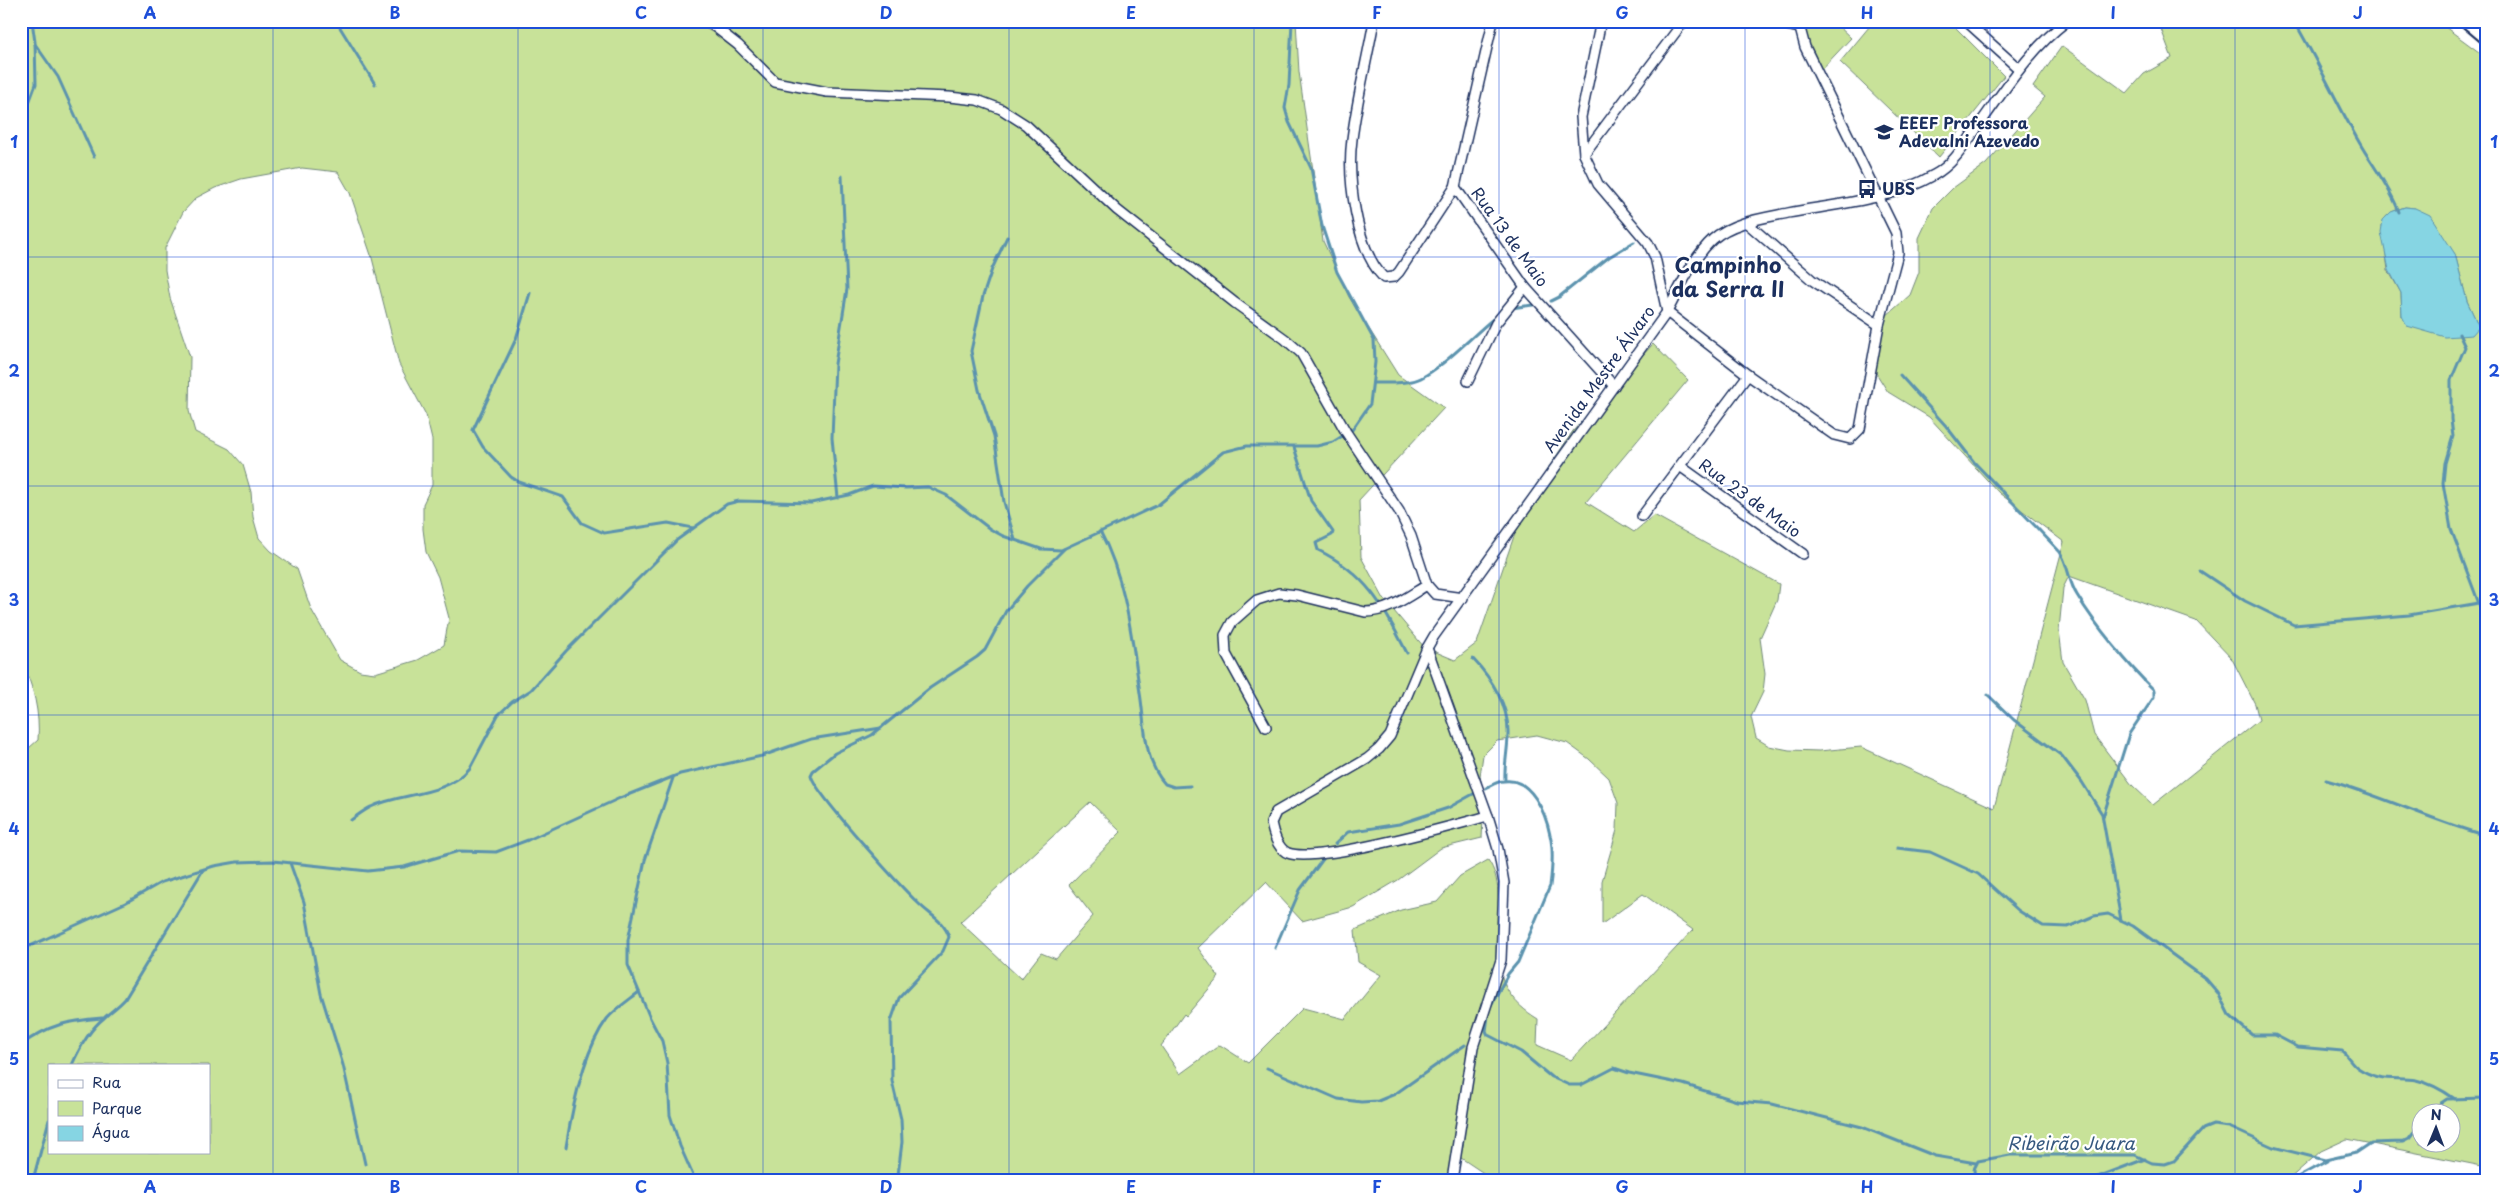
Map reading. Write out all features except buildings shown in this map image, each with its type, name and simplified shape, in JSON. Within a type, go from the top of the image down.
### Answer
[{"type":"main road","points":[[2468,21],[2487,37]]},
{"type":"street","points":[[704,21],[716,23],[774,82],[827,92],[949,96],[977,100],[1002,109],[1026,125],[1117,210],[1235,303],[1295,347],[1306,361],[1346,432],[1399,511],[1412,536],[1427,585],[1435,594],[1463,598]]},
{"type":"street","points":[[1374,21],[1352,140],[1352,171],[1360,232],[1378,271],[1384,278],[1394,277],[1399,272],[1455,187]]},
{"type":"street","name":"Rua 13 de Maio","points":[[1493,21],[1455,187],[1525,287],[1614,386]]},
{"type":"street","points":[[1601,21],[1581,117],[1584,154],[1598,184],[1648,243],[1654,256],[1667,312],[1748,375],[1834,435],[1844,439],[1856,436],[1860,429],[1879,325],[1898,253],[1896,233],[1805,47],[1798,24],[1770,21]]},
{"type":"street","points":[[1584,154],[1684,21]]},
{"type":"street","points":[[1966,21],[2019,69]]},
{"type":"street","name":"Avenida Mestre Álvaro","points":[[1488,816],[1423,833],[1320,854],[1286,852],[1272,830],[1271,824],[1276,812],[1367,759],[1379,749],[1394,727],[1426,648],[1667,312],[1693,265],[1714,238],[1727,230],[1747,223],[1878,196],[1924,181],[1945,168],[1955,158],[2019,69],[2041,42],[2067,21]]},
{"type":"street","points":[[1747,223],[1812,280],[1879,325]]},
{"type":"street","points":[[1468,381],[1496,323],[1525,287]]},
{"type":"street","points":[[1642,516],[1748,375]]},
{"type":"street","name":"Rua 23 de Maio","points":[[1680,466],[1803,554]]},
{"type":"street","points":[[1266,727],[1226,654],[1225,635],[1232,622],[1256,600],[1279,593],[1365,612],[1375,612],[1395,604],[1427,585]]},
{"type":"street","points":[[1426,648],[1488,816],[1498,849],[1504,883],[1503,949],[1498,972],[1474,1046],[1452,1180]]},
{"type":"green space","points":[[21,21],[1296,21],[1299,72],[1323,241],[1349,297],[1398,375],[1444,408],[1359,500],[1361,557],[1384,599],[1424,647],[1455,660],[1477,643],[1513,539],[1535,488],[1573,431],[1653,344],[1688,380],[1586,502],[1634,532],[1654,515],[1779,584],[1777,600],[1760,638],[1765,674],[1763,692],[1751,717],[1756,738],[1769,746],[1789,750],[1819,751],[1861,747],[1994,808],[2064,542],[1999,493],[1929,417],[1888,392],[1876,373],[1874,364],[1886,316],[1910,295],[1919,272],[1919,238],[1933,208],[1953,188],[1986,164],[2045,97],[2033,87],[2062,46],[2127,93],[2144,74],[2172,58],[2158,21],[2437,21],[2487,58],[2487,1167],[2422,1154],[2460,1154],[2460,1104],[2410,1104],[2410,1152],[2347,1139],[2321,1151],[2288,1180],[1494,1180],[1455,1154],[1451,1180],[21,1180],[21,755],[38,740],[37,710],[29,680],[21,662]],"holes":[[[302,168],[338,172],[350,193],[372,258],[399,364],[426,415],[432,440],[432,485],[423,504],[423,529],[426,552],[438,577],[449,618],[444,645],[418,660],[375,673],[360,671],[340,660],[311,609],[297,569],[271,551],[259,538],[253,517],[251,492],[243,465],[229,449],[195,432],[189,411],[190,357],[170,298],[165,270],[165,248],[183,212],[196,198],[215,188],[241,179]],[[2405,207],[2415,208],[2455,254],[2467,301],[2479,327],[2402,316],[2401,293],[2388,270],[2382,225],[2385,218],[2394,211]],[[2069,576],[2196,621],[2232,659],[2255,704],[2259,720],[2153,805],[2132,785],[2094,735],[2085,700],[2063,662],[2059,630],[2063,588]],[[1537,735],[1567,743],[1589,759],[1609,778],[1618,803],[1617,830],[1602,881],[1602,924],[1643,894],[1693,930],[1571,1060],[1537,1045],[1538,1019],[1520,1006],[1509,992],[1502,978],[1499,963],[1498,888],[1494,871],[1488,860],[1460,876],[1437,902],[1401,910],[1355,930],[1358,962],[1381,975],[1345,1019],[1303,1008],[1248,1063],[1220,1045],[1180,1074],[1161,1046],[1184,1014],[1186,1016],[1219,977],[1198,948],[1266,882],[1302,921],[1353,907],[1398,880],[1441,848],[1482,838],[1484,799],[1480,776],[1483,755],[1497,741]],[[1090,802],[1121,832],[1069,885],[1093,916],[1056,959],[1041,953],[1021,979],[960,922]]]},
{"type":"green space","points":[[1813,21],[1833,21],[1851,38],[1820,71],[1801,28]]},
{"type":"green space","points":[[1874,21],[1949,21],[2004,76],[1939,157],[1840,62]]},
{"type":"water","points":[[2405,207],[2415,208],[2430,215],[2455,254],[2467,301],[2479,327],[2472,335],[2445,337],[2407,326],[2402,316],[2401,293],[2389,270],[2381,232],[2383,220],[2391,212]]},
{"type":"waterway","points":[[21,124],[36,84],[35,42],[32,21]]},
{"type":"waterway","points":[[336,21],[375,84]]},
{"type":"waterway","points":[[351,820],[363,811],[383,802],[436,789],[460,777],[470,768],[498,715],[512,702],[531,690],[566,651],[677,540],[727,504],[739,501],[811,503],[849,495],[873,486],[928,487],[946,495],[990,529],[1003,536],[1041,549],[1061,550],[1158,505],[1223,452],[1247,446],[1317,446],[1333,442],[1352,430],[1370,404],[1375,362],[1374,340],[1337,272],[1322,226],[1311,168],[1289,122],[1285,108],[1289,85],[1292,21]]},
{"type":"waterway","points":[[2294,21],[2359,142],[2391,194],[2399,212]]},
{"type":"waterway","points":[[35,44],[58,77],[94,157]]},
{"type":"waterway","points":[[838,498],[832,438],[835,364],[847,289],[842,176]]},
{"type":"waterway","points":[[1007,237],[992,269],[983,296],[971,351],[979,390],[994,436],[1004,502],[1015,540]]},
{"type":"waterway","points":[[1551,301],[1559,297],[1609,257],[1634,242]]},
{"type":"waterway","points":[[21,264],[23,277]]},
{"type":"waterway","points":[[530,293],[516,339],[473,430],[483,447],[511,477],[519,482],[563,497],[582,523],[604,533],[668,523],[693,528]]},
{"type":"waterway","points":[[1511,308],[1533,305]]},
{"type":"waterway","points":[[1373,383],[1402,383],[1421,378],[1442,364],[1493,319]]},
{"type":"waterway","points":[[2459,334],[2465,347],[2451,380],[2453,436],[2445,463],[2443,483],[2451,529],[2487,625]]},
{"type":"waterway","points":[[1900,375],[1946,426],[1974,462],[2060,552],[2074,590],[2084,607],[2113,645],[2154,690],[2154,697],[2129,734],[2103,817]]},
{"type":"waterway","points":[[1294,447],[1311,501],[1333,532],[1332,535],[1316,543],[1318,550],[1335,559],[1349,570],[1372,593],[1390,620],[1407,653]]},
{"type":"waterway","points":[[1100,531],[1116,569],[1127,610],[1149,753],[1158,774],[1165,784],[1174,787],[1190,786]]},
{"type":"waterway","points":[[898,1175],[902,1142],[901,1119],[892,1081],[891,1021],[899,998],[943,951],[949,937],[940,922],[909,894],[842,819],[816,785],[811,775],[813,771],[835,753],[872,735],[930,688],[985,650],[1006,611],[1027,586],[1064,549]]},
{"type":"waterway","points":[[2200,571],[2245,601],[2294,625],[2409,615],[2479,603]]},
{"type":"waterway","points":[[1473,659],[1493,684],[1506,713],[1508,734],[1505,780]]},
{"type":"waterway","points":[[1988,695],[2014,720],[2062,756],[2082,782],[2102,814],[2121,920]]},
{"type":"waterway","points":[[21,950],[125,903],[162,882],[214,866],[237,862],[273,861],[368,871],[404,867],[459,851],[496,852],[680,774],[762,756],[811,739],[881,728]]},
{"type":"waterway","points":[[673,778],[645,860],[628,940],[628,965],[650,1018],[662,1041],[667,1063],[670,1115],[680,1146],[695,1180]]},
{"type":"waterway","points":[[2326,780],[2487,836]]},
{"type":"waterway","points":[[1486,788],[1500,782],[1514,781],[1530,791],[1545,818],[1552,854],[1550,886],[1518,962],[1508,974],[1490,1007]]},
{"type":"waterway","points":[[1335,844],[1348,832],[1399,824],[1448,808],[1475,793]]},
{"type":"waterway","points":[[1897,848],[1930,852],[1978,874],[2019,911],[2043,926],[2068,927],[2094,916],[2108,914],[2133,926],[2206,979],[2218,993],[2229,1015],[2252,1035],[2275,1035],[2298,1047],[2342,1051],[2356,1066],[2373,1075],[2421,1081],[2455,1099]]},
{"type":"waterway","points":[[1275,948],[1300,890],[1326,855]]},
{"type":"waterway","points":[[290,863],[304,902],[321,994],[343,1065],[365,1164]]},
{"type":"waterway","points":[[73,1064],[94,1028],[125,999],[203,870]]},
{"type":"waterway","points":[[566,1147],[580,1080],[599,1032],[607,1019],[639,992]]},
{"type":"waterway","points":[[1488,1016],[1486,1031],[1488,1035],[1521,1052],[1551,1077],[1569,1085],[1581,1085],[1614,1068],[1683,1084],[1737,1101],[1772,1104],[1862,1127],[1935,1156],[1976,1163]]},
{"type":"waterway","points":[[21,1045],[50,1028],[102,1018]]},
{"type":"waterway","points":[[1267,1068],[1338,1099],[1361,1102],[1378,1101],[1395,1094],[1465,1045]]},
{"type":"waterway","name":"Ribeirão Juara","points":[[2441,1104],[2447,1099],[2487,1098]]},
{"type":"waterway","points":[[33,1180],[48,1124]]},
{"type":"waterway","name":"Ribeirão Juara","points":[[1975,1180],[1974,1169],[1978,1161],[2010,1155],[2135,1155],[2152,1163],[2165,1164],[2174,1161],[2203,1129],[2213,1125],[2229,1127],[2273,1147],[2325,1160],[2356,1153],[2371,1143],[2403,1142],[2410,1138]]},
{"type":"waterway","points":[[2090,1180],[2145,1159]]},
{"type":"waterway","points":[[2292,1180],[2327,1161]]},
{"type":"place","name":"EEEF Professora Adevalni Azevedo","points":[[1884,132]]},
{"type":"place","name":"UBS","points":[[1867,189]]},
{"type":"district","name":"Campinho da Serra II","points":[[1728,278]]}]
